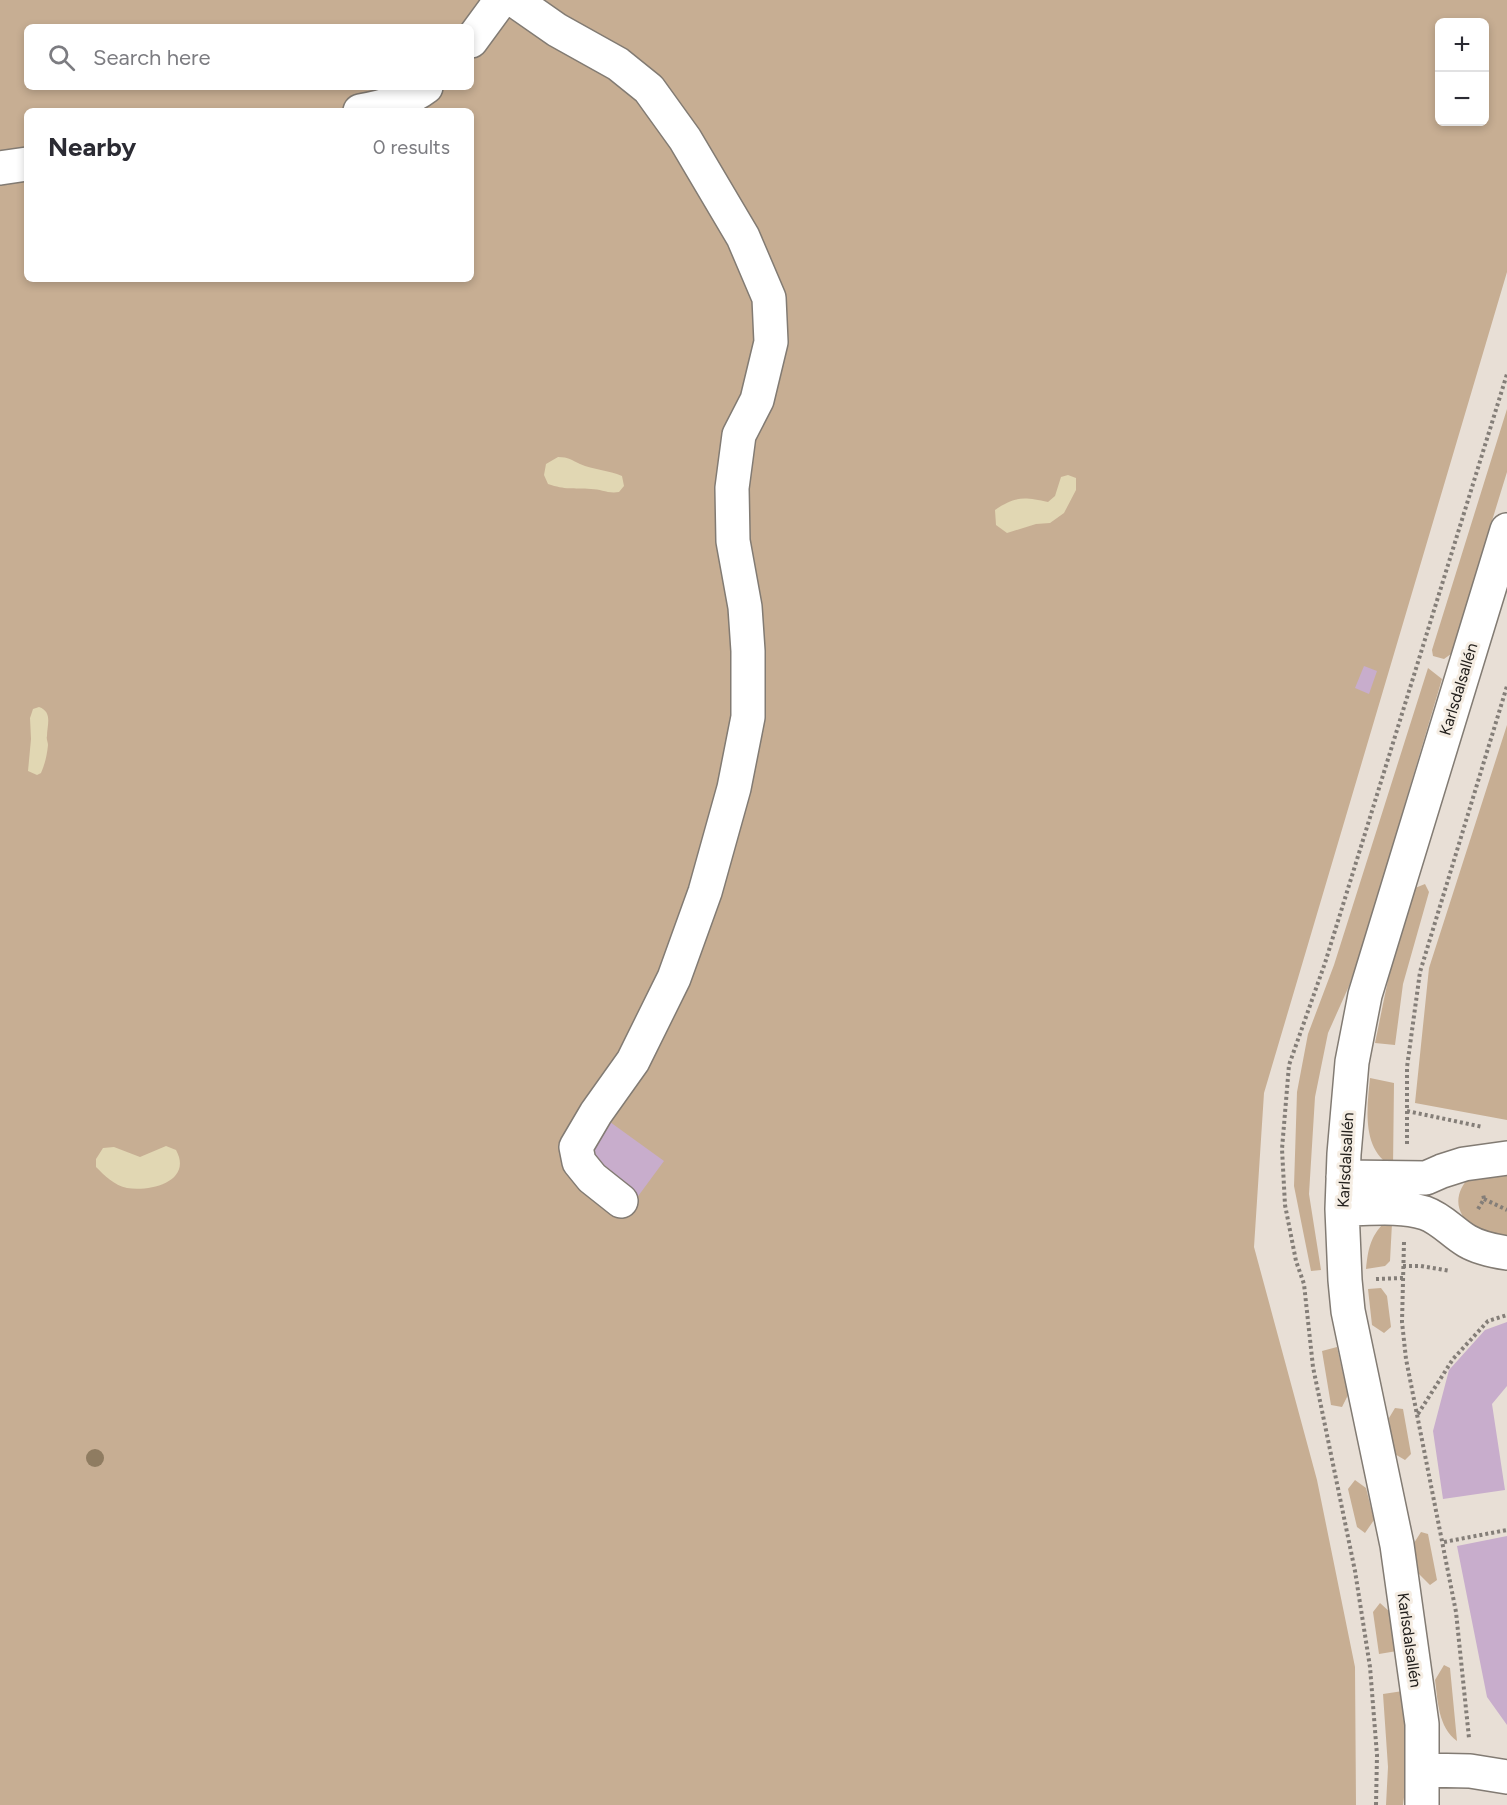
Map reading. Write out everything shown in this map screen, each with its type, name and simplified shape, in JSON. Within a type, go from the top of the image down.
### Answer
[{"type":"street","points":[[474,37],[501,0]]},
{"type":"street","points":[[514,0],[557,30],[618,64],[649,89],[685,139],[737,227],[769,298],[771,342],[757,400],[739,435],[732,488],[733,541],[745,607],[748,651],[748,717],[734,788],[705,892],[674,978],[633,1061],[596,1113],[576,1147],[579,1162],[592,1178],[621,1201]]},
{"type":"street","points":[[376,108],[422,90]]},
{"type":"street","points":[[0,168],[24,164]]},
{"type":"street","name":"Karlsdalsallén","points":[[1422,1805],[1422,1724],[1397,1545],[1348,1311],[1343,1193],[1352,1062],[1365,995],[1507,530]]},
{"type":"street","points":[[1343,1193],[1426,1178],[1464,1164],[1507,1158]]},
{"type":"street","points":[[1343,1193],[1427,1214],[1439,1220],[1468,1242],[1491,1251],[1507,1254]]},
{"type":"street","points":[[1423,1770],[1470,1771],[1507,1778]]},
{"type":"path","points":[[1407,1111],[1487,1128]]},
{"type":"path","points":[[1484,1199],[1507,1210]]},
{"type":"path","points":[[1418,1414],[1453,1359],[1488,1321],[1507,1315]]},
{"type":"path","points":[[1444,1542],[1507,1530]]},
{"type":"shaded area","points":[[0,0],[1507,0],[1507,272],[1264,1093],[1254,1247],[1317,1480],[1355,1667],[1356,1805],[0,1805]]},
{"type":"shaded area","points":[[1507,409],[1507,472],[1451,654],[1444,659],[1433,656],[1432,650]]},
{"type":"shaded area","points":[[1428,668],[1442,679],[1366,935],[1349,986],[1328,1033],[1315,1097],[1309,1194],[1321,1270],[1311,1271],[1294,1186],[1297,1092],[1308,1034],[1334,965]]},
{"type":"shaded area","points":[[1507,725],[1507,1120],[1415,1103],[1429,968]]},
{"type":"shaded area","points":[[1425,884],[1429,892],[1403,984],[1395,1045],[1375,1043],[1402,926],[1415,888]]},
{"type":"shaded area","points":[[1370,1078],[1394,1083],[1393,1167],[1375,1150],[1371,1139],[1368,1127]]},
{"type":"shaded area","points":[[1507,1172],[1507,1243],[1475,1229],[1463,1216],[1458,1203],[1461,1189],[1471,1175]]},
{"type":"shaded area","points":[[1384,1223],[1392,1223],[1390,1261],[1385,1266],[1366,1269],[1370,1244]]},
{"type":"shaded area","points":[[1381,1288],[1387,1296],[1391,1327],[1384,1333],[1372,1325],[1368,1289]]},
{"type":"shaded area","points":[[1337,1347],[1348,1395],[1342,1407],[1331,1405],[1322,1351]]},
{"type":"shaded area","points":[[1395,1408],[1403,1409],[1411,1454],[1405,1460],[1393,1453],[1389,1418]]},
{"type":"shaded area","points":[[1355,1480],[1366,1488],[1374,1520],[1365,1533],[1357,1527],[1348,1489]]},
{"type":"shaded area","points":[[1421,1532],[1428,1534],[1437,1580],[1430,1585],[1419,1574],[1414,1543]]},
{"type":"shaded area","points":[[1380,1603],[1391,1613],[1397,1651],[1379,1654],[1373,1612]]},
{"type":"shaded area","points":[[1444,1665],[1450,1668],[1457,1741],[1446,1729],[1438,1705],[1435,1680]]},
{"type":"shaded area","points":[[1403,1691],[1409,1760],[1403,1805],[1386,1805],[1388,1767],[1383,1694]]},
{"type":"sand","points":[[558,457],[622,476],[624,486],[619,492],[611,492],[565,488],[548,484],[544,475],[546,464]]},
{"type":"sand","points":[[1068,475],[1076,478],[1076,490],[1064,513],[1050,523],[1036,524],[1007,533],[996,525],[995,510],[1008,502],[1020,499],[1048,502],[1055,496],[1061,477]]},
{"type":"sand","points":[[39,707],[48,715],[48,745],[41,773],[37,775],[28,771],[30,718],[33,709]]},
{"type":"sand","points":[[166,1146],[176,1150],[180,1161],[179,1170],[174,1177],[158,1186],[137,1189],[123,1187],[110,1180],[96,1167],[96,1159],[103,1148],[114,1147],[140,1157]]},
{"type":"building","points":[[1364,666],[1377,671],[1369,694],[1355,688]]},
{"type":"building","points":[[610,1122],[664,1161],[636,1199],[583,1160]]},
{"type":"building","points":[[1507,1322],[1507,1386],[1492,1404],[1505,1490],[1443,1499],[1433,1431],[1449,1370],[1485,1330]]},
{"type":"building","points":[[1507,1536],[1507,1725],[1487,1697],[1457,1546]]}]
